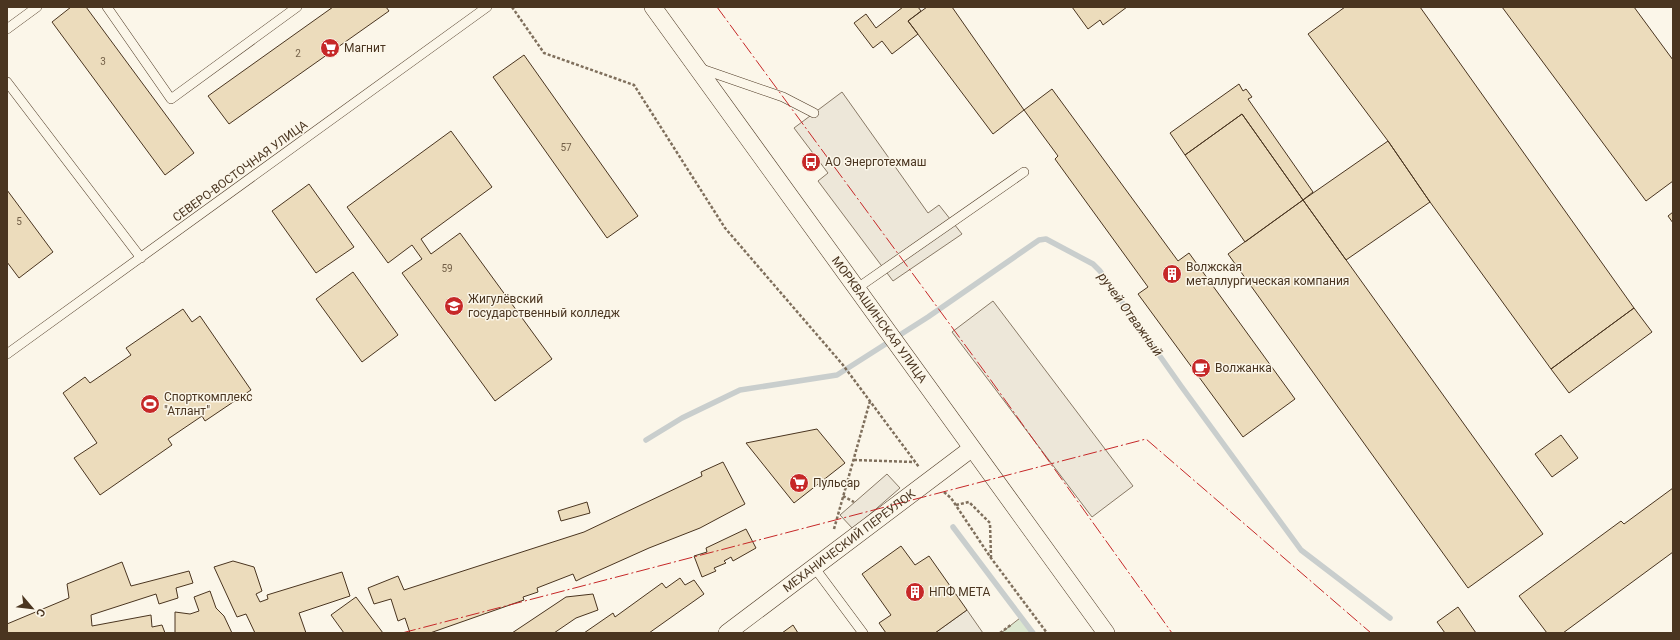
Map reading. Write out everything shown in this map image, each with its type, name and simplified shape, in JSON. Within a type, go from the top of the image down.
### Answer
[{"type":"street","name":"МОРКВАШИНСКАЯ УЛИЦА","points":[[653,7],[971,449],[1106,633]]},
{"type":"street","name":"МЕХАНИЧЕСКИЙ ПЕРЕУЛОК","points":[[727,633],[971,449]]},
{"type":"lane","points":[[7,29],[37,7]]},
{"type":"lane","points":[[107,7],[171,99],[297,7]]},
{"type":"lane","name":"СЕВЕРО-ВОСТОЧНАЯ УЛИЦА","points":[[7,354],[487,7]]},
{"type":"lane","points":[[696,67],[783,97],[814,113]]},
{"type":"lane","points":[[7,82],[141,258]]},
{"type":"lane","points":[[856,289],[1024,172]]},
{"type":"lane","points":[[820,562],[863,633]]},
{"type":"path","points":[[512,7],[544,53],[634,84],[725,228],[843,365],[929,480],[951,498],[991,558],[1048,633]]},
{"type":"path","points":[[820,562],[843,496],[870,401]]},
{"type":"path","points":[[854,460],[916,462]]},
{"type":"path","points":[[843,496],[854,502]]},
{"type":"path","points":[[956,505],[969,502],[990,523],[991,558]]},
{"type":"path","points":[[1000,633],[1012,624]]},
{"type":"green space","points":[[1020,618],[1032,633],[1001,633]]},
{"type":"shaded area","points":[[842,92],[928,213],[939,205],[962,234],[893,281],[818,181],[828,173],[794,128]]},
{"type":"shaded area","points":[[993,301],[1133,486],[1092,517],[952,332]]},
{"type":"shaded area","points":[[887,474],[900,488],[853,529],[840,515]]},
{"type":"shaded area","points":[[967,610],[983,633],[935,633]]},
{"type":"building","points":[[71,7],[86,7],[194,153],[165,175],[52,22]]},
{"type":"building","points":[[333,7],[386,7],[389,11],[229,124],[208,96]]},
{"type":"building","points":[[903,7],[918,7],[921,11],[908,21],[918,34],[892,54],[882,41],[873,48],[854,23],[866,14],[876,28]]},
{"type":"building","points":[[927,7],[952,7],[1024,110],[993,134],[908,21]]},
{"type":"building","points":[[1072,7],[1127,7],[1103,25],[1100,20],[1088,29]]},
{"type":"building","points":[[1345,7],[1420,7],[1634,308],[1551,369],[1430,202],[1388,141],[1308,34]]},
{"type":"building","points":[[1502,7],[1634,7],[1673,60],[1673,181],[1646,201]]},
{"type":"building","points":[[524,55],[638,216],[607,238],[493,77]]},
{"type":"building","points":[[1239,84],[1243,91],[1246,89],[1252,97],[1248,99],[1313,192],[1303,200],[1242,114],[1185,155],[1170,133]]},
{"type":"building","name":"Волжская металлургическая компания","points":[[1052,89],[1178,261],[1189,253],[1295,399],[1243,437],[1138,294],[1148,287],[1055,159],[1058,156],[1024,110]]},
{"type":"building","points":[[1242,114],[1303,200],[1245,242],[1185,155]]},
{"type":"building","points":[[451,131],[492,187],[421,239],[431,254],[460,233],[552,359],[495,401],[402,273],[422,259],[412,245],[388,263],[347,207]]},
{"type":"building","points":[[1388,141],[1430,202],[1346,260],[1303,200]]},
{"type":"building","points":[[309,184],[354,247],[316,273],[272,211]]},
{"type":"building","points":[[7,190],[53,252],[19,278],[7,262]]},
{"type":"building","points":[[1303,200],[1543,534],[1468,588],[1228,254]]},
{"type":"building","points":[[1673,212],[1673,223],[1668,216]]},
{"type":"building","points":[[353,272],[398,335],[362,362],[316,299]]},
{"type":"building","points":[[1634,308],[1652,332],[1569,393],[1551,369]]},
{"type":"building","name":"Спорткомплекс \"Атлант\"","points":[[183,309],[192,322],[200,316],[251,390],[205,421],[202,416],[168,439],[172,445],[100,495],[74,458],[97,443],[63,393],[85,377],[90,383],[131,355],[126,348]]},
{"type":"building","name":"Пульсар","points":[[817,429],[845,463],[794,503],[746,443]]},
{"type":"building","points":[[1561,435],[1578,458],[1552,477],[1535,454]]},
{"type":"building","points":[[723,462],[745,504],[700,528],[649,548],[576,581],[573,574],[537,588],[538,592],[523,597],[524,600],[430,633],[410,633],[405,618],[398,621],[391,599],[374,604],[368,588],[398,576],[404,590],[584,532],[702,476],[701,472]]},
{"type":"building","points":[[1673,488],[1673,552],[1563,633],[1547,633],[1519,596],[1621,521],[1624,524]]},
{"type":"building","points":[[587,502],[590,513],[561,521],[558,511]]},
{"type":"building","points":[[746,529],[756,548],[733,561],[731,557],[724,561],[726,563],[714,568],[716,571],[702,577],[694,556],[707,552],[706,548]]},
{"type":"building","name":"НПФ МЕТА","points":[[901,546],[915,565],[929,556],[967,610],[935,633],[886,633],[879,623],[891,615],[862,574]]},
{"type":"building","points":[[233,561],[254,567],[262,591],[256,594],[260,602],[268,599],[267,595],[342,572],[350,596],[299,613],[306,633],[255,633],[246,614],[237,617],[214,567]]},
{"type":"building","points":[[122,562],[131,586],[189,571],[193,583],[176,588],[178,598],[159,604],[156,594],[91,615],[92,626],[151,615],[152,627],[162,625],[165,633],[7,633],[7,624],[69,598],[67,584]]},
{"type":"building","points":[[680,578],[685,585],[694,580],[704,594],[649,633],[584,633],[613,613],[615,617],[662,583],[666,588]]},
{"type":"building","points":[[210,591],[216,608],[224,616],[232,633],[175,633],[175,612],[190,614],[199,611],[194,597]]},
{"type":"building","points":[[593,594],[598,610],[576,618],[554,633],[512,633],[566,597]]},
{"type":"building","points":[[356,597],[383,633],[344,633],[331,615]]},
{"type":"building","points":[[1458,607],[1476,633],[1445,633],[1437,622]]},
{"type":"building","points":[[793,625],[798,633],[782,633]]},
{"type":"waterway","name":"ручей Отважный","points":[[646,440],[682,418],[740,390],[837,375],[928,317],[1039,240],[1046,239],[1093,264],[1100,271],[1181,386],[1301,550],[1390,618]]},
{"type":"waterway","name":"ручей Отважный","points":[[953,527],[1033,633]]},
{"type":"power","points":[[717,7],[990,379],[1172,633]]},
{"type":"power","points":[[402,633],[1146,439],[1371,633]]},
{"type":"place","name":"Магнит","points":[[330,48]]},
{"type":"place","name":"АО Энерготехмаш","points":[[811,162]]},
{"type":"place","name":"Волжская металлургическая компания","points":[[1172,274]]},
{"type":"place","name":"Жигулёвский государственный колледж","points":[[454,306]]},
{"type":"place","name":"Волжанка","points":[[1201,368]]},
{"type":"place","name":"Спорткомплекс \"Атлант\"","points":[[150,404]]},
{"type":"place","name":"Пульсар","points":[[799,483]]},
{"type":"place","name":"НПФ МЕТА","points":[[915,592]]}]
